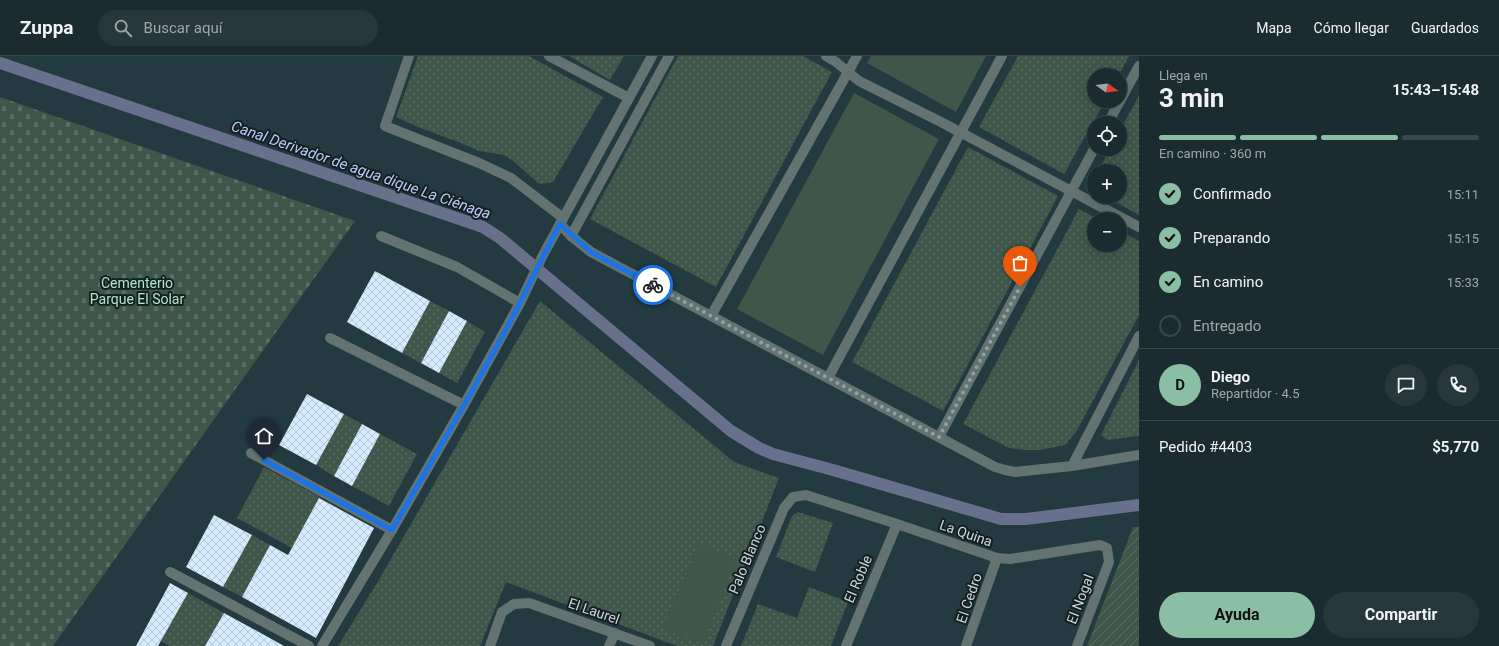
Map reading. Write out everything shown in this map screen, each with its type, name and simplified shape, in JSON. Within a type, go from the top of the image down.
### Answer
[{"type":"street","points":[[409,56],[385,126],[479,163],[511,178],[562,221],[571,236],[591,252],[995,467],[1015,472],[1072,466],[1139,455]]},
{"type":"street","points":[[549,56],[629,98]]},
{"type":"street","points":[[322,646],[392,530],[464,405],[520,303],[542,257],[652,56]]},
{"type":"street","points":[[571,236],[669,56]]},
{"type":"street","points":[[826,56],[848,71],[859,81],[960,132],[1139,227]]},
{"type":"street","points":[[711,316],[856,56]]},
{"type":"street","points":[[828,378],[1002,56]]},
{"type":"street","points":[[1112,116],[1139,66]]},
{"type":"street","points":[[939,437],[1090,156]]},
{"type":"street","points":[[381,236],[457,267],[520,303]]},
{"type":"street","points":[[1072,466],[1139,336]]},
{"type":"street","points":[[330,338],[464,405]]},
{"type":"street","points":[[251,453],[392,530]]},
{"type":"street","name":"La Quina","points":[[806,495],[997,558],[1010,558],[1100,546],[1107,548],[1109,562]]},
{"type":"street","name":"Palo Blanco","points":[[726,646],[784,508],[793,497],[806,495]]},
{"type":"street","name":"El Roble","points":[[846,646],[896,524]]},
{"type":"street","name":"El Cedro","points":[[966,646],[997,558]]},
{"type":"street","name":"El Nogal","points":[[1077,646],[1109,562]]},
{"type":"street","points":[[170,572],[309,646]]},
{"type":"street","name":"El Laurel","points":[[490,646],[502,612],[514,604],[529,603],[650,646]]},
{"type":"street","points":[[609,646],[615,633]]},
{"type":"green space","points":[[418,56],[529,56],[603,97],[553,182],[539,184],[512,160],[504,155],[479,151],[396,117]]},
{"type":"green space","points":[[569,56],[624,56],[610,80]]},
{"type":"green space","points":[[678,56],[803,56],[832,72],[716,287],[590,219]]},
{"type":"green space","points":[[871,56],[986,56],[956,112],[867,63]]},
{"type":"green space","points":[[1018,56],[1129,56],[1123,68],[1087,68],[1087,108],[1101,108],[1097,116],[1087,116],[1087,133],[1064,174],[979,127]]},
{"type":"green space","points":[[854,93],[939,139],[823,355],[737,309]]},
{"type":"green space","points":[[1139,96],[1139,215],[1119,204],[1127,204],[1127,164],[1102,164],[1106,156],[1127,156],[1127,117]]},
{"type":"green space","name":"Cementerio Parque El Solar","points":[[0,97],[355,221],[53,646],[0,646]]},
{"type":"green space","points":[[968,147],[1058,196],[943,411],[852,362]]},
{"type":"green space","points":[[1079,209],[1087,213],[1087,252],[1127,252],[1127,235],[1139,241],[1139,315],[1076,432],[1065,445],[1040,450],[1009,448],[963,424]]},
{"type":"green space","points":[[430,301],[449,311],[421,363],[402,353]]},
{"type":"green space","points":[[540,301],[734,462],[779,478],[713,646],[677,646],[506,582],[480,646],[338,646],[377,583]]},
{"type":"green space","points":[[467,321],[485,332],[457,383],[439,373]]},
{"type":"green space","points":[[1139,360],[1139,436],[1107,440],[1101,435]]},
{"type":"green space","points":[[344,414],[362,424],[334,476],[316,465]]},
{"type":"green space","points":[[380,434],[417,454],[389,506],[352,486]]},
{"type":"green space","points":[[264,467],[320,497],[292,548],[237,518]]},
{"type":"green space","points":[[798,512],[833,523],[815,572],[776,557],[792,516]]},
{"type":"green space","points":[[1133,527],[1139,527],[1139,646],[1087,646]]},
{"type":"green space","points":[[252,535],[270,545],[242,597],[223,587]]},
{"type":"green space","points":[[699,543],[737,559],[703,644],[662,629]]},
{"type":"green space","points":[[809,587],[848,602],[831,646],[741,646],[758,604],[797,618]]},
{"type":"green space","points":[[188,593],[224,613],[205,646],[169,646],[161,641]]},
{"type":"building","points":[[375,271],[430,301],[402,353],[347,322]]},
{"type":"building","points":[[449,311],[467,321],[439,373],[421,363]]},
{"type":"building","points":[[307,394],[344,414],[316,465],[279,445]]},
{"type":"building","points":[[362,424],[380,434],[352,486],[334,476]]},
{"type":"building","points":[[319,498],[374,528],[316,638],[242,597],[270,545],[288,555]]},
{"type":"building","points":[[214,515],[252,535],[223,587],[186,567]]},
{"type":"building","points":[[170,583],[188,593],[158,646],[136,646]]},
{"type":"building","points":[[224,613],[268,637],[284,646],[205,646]]},
{"type":"waterway","name":"Canal Derivador de agua dique La Ciénaga","points":[[0,63],[483,227],[500,238],[731,431],[759,448],[773,454],[1001,519],[1026,519],[1139,505]]},
{"type":"way so far","points":[[653,285],[939,437],[1020,287]]},
{"type":"route","points":[[264,460],[392,530],[464,405],[520,303],[560,224],[571,236],[591,252],[653,285]]}]
